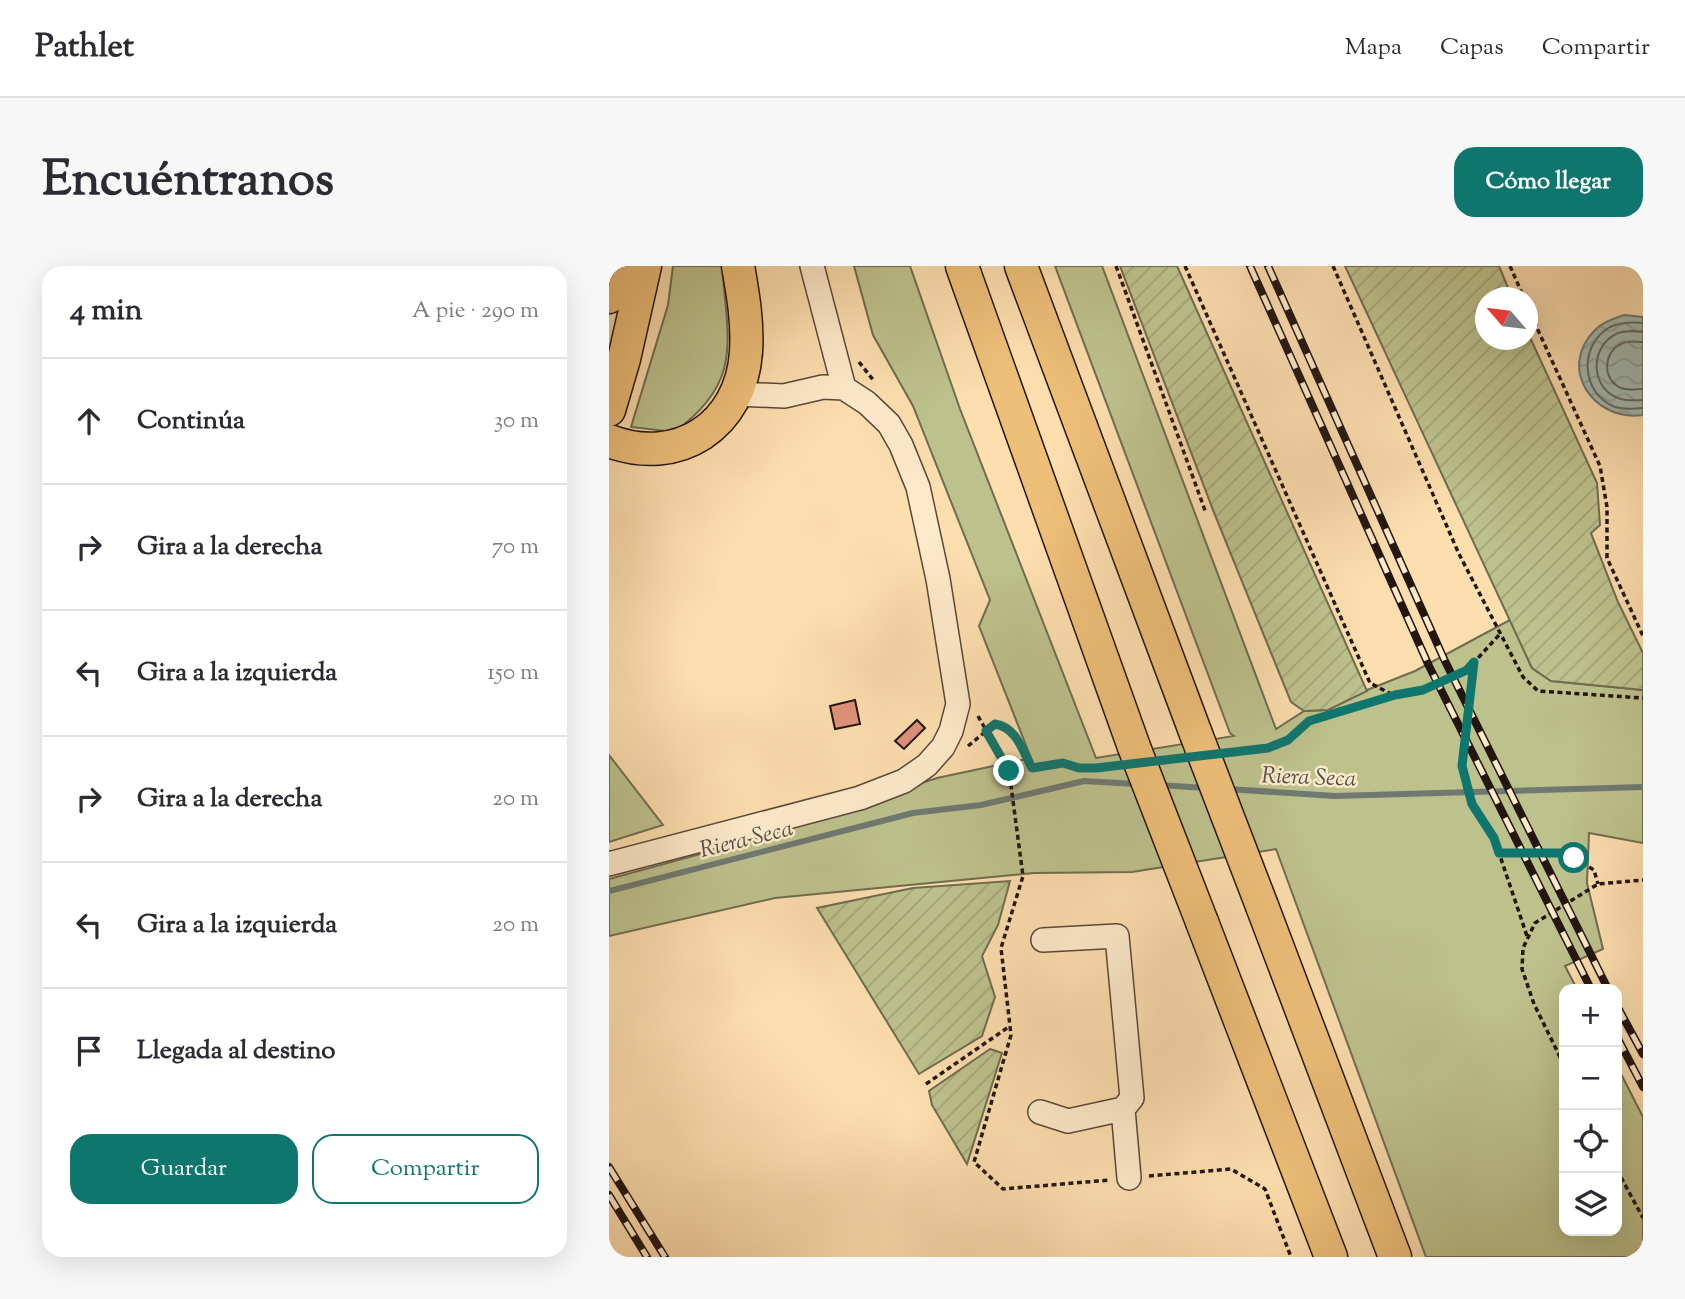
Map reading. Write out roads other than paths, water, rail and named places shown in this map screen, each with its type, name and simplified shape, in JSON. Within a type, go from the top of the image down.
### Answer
[{"type":"highway","points":[[609,297],[616,266]]},
{"type":"highway","points":[[609,410],[627,347],[645,266]]},
{"type":"highway","points":[[609,440],[644,450],[678,446],[708,429],[735,394],[746,353],[744,300],[738,266]]},
{"type":"highway","points":[[962,266],[1129,756],[1202,922],[1331,1257]]},
{"type":"highway","points":[[1021,266],[1395,1257]]},
{"type":"street","points":[[812,266],[844,388]]},
{"type":"street","points":[[609,864],[860,798],[904,781],[927,765],[943,747],[951,731],[958,704],[938,579],[918,487],[901,445],[889,424],[867,403],[844,388],[823,387],[784,396],[735,394]]},
{"type":"street","points":[[1040,1112],[1068,1121],[1123,1108],[1132,1098],[1117,936],[1043,940]]},
{"type":"street","points":[[1123,1108],[1129,1178]]},
{"type":"water","points":[[1624,315],[1643,317],[1643,415],[1625,415],[1609,410],[1596,401],[1586,389],[1580,375],[1579,360],[1584,345],[1595,330]]},
{"type":"waterway","name":"Riera Seca","points":[[609,891],[913,813],[981,805],[1084,781],[1136,784]]},
{"type":"waterway","name":"Riera Seca","points":[[1158,785],[1206,788]]},
{"type":"waterway","name":"Riera Seca","points":[[1228,789],[1335,796],[1643,787]]},
{"type":"railway","points":[[1250,266],[1429,666],[1588,984]]},
{"type":"railway","points":[[1268,266],[1444,659],[1606,984]]},
{"type":"railway","points":[[1622,1015],[1643,1054]]},
{"type":"railway","points":[[1622,1047],[1643,1087]]},
{"type":"railway","points":[[609,1167],[665,1257]]},
{"type":"railway","points":[[609,1195],[647,1257]]}]
